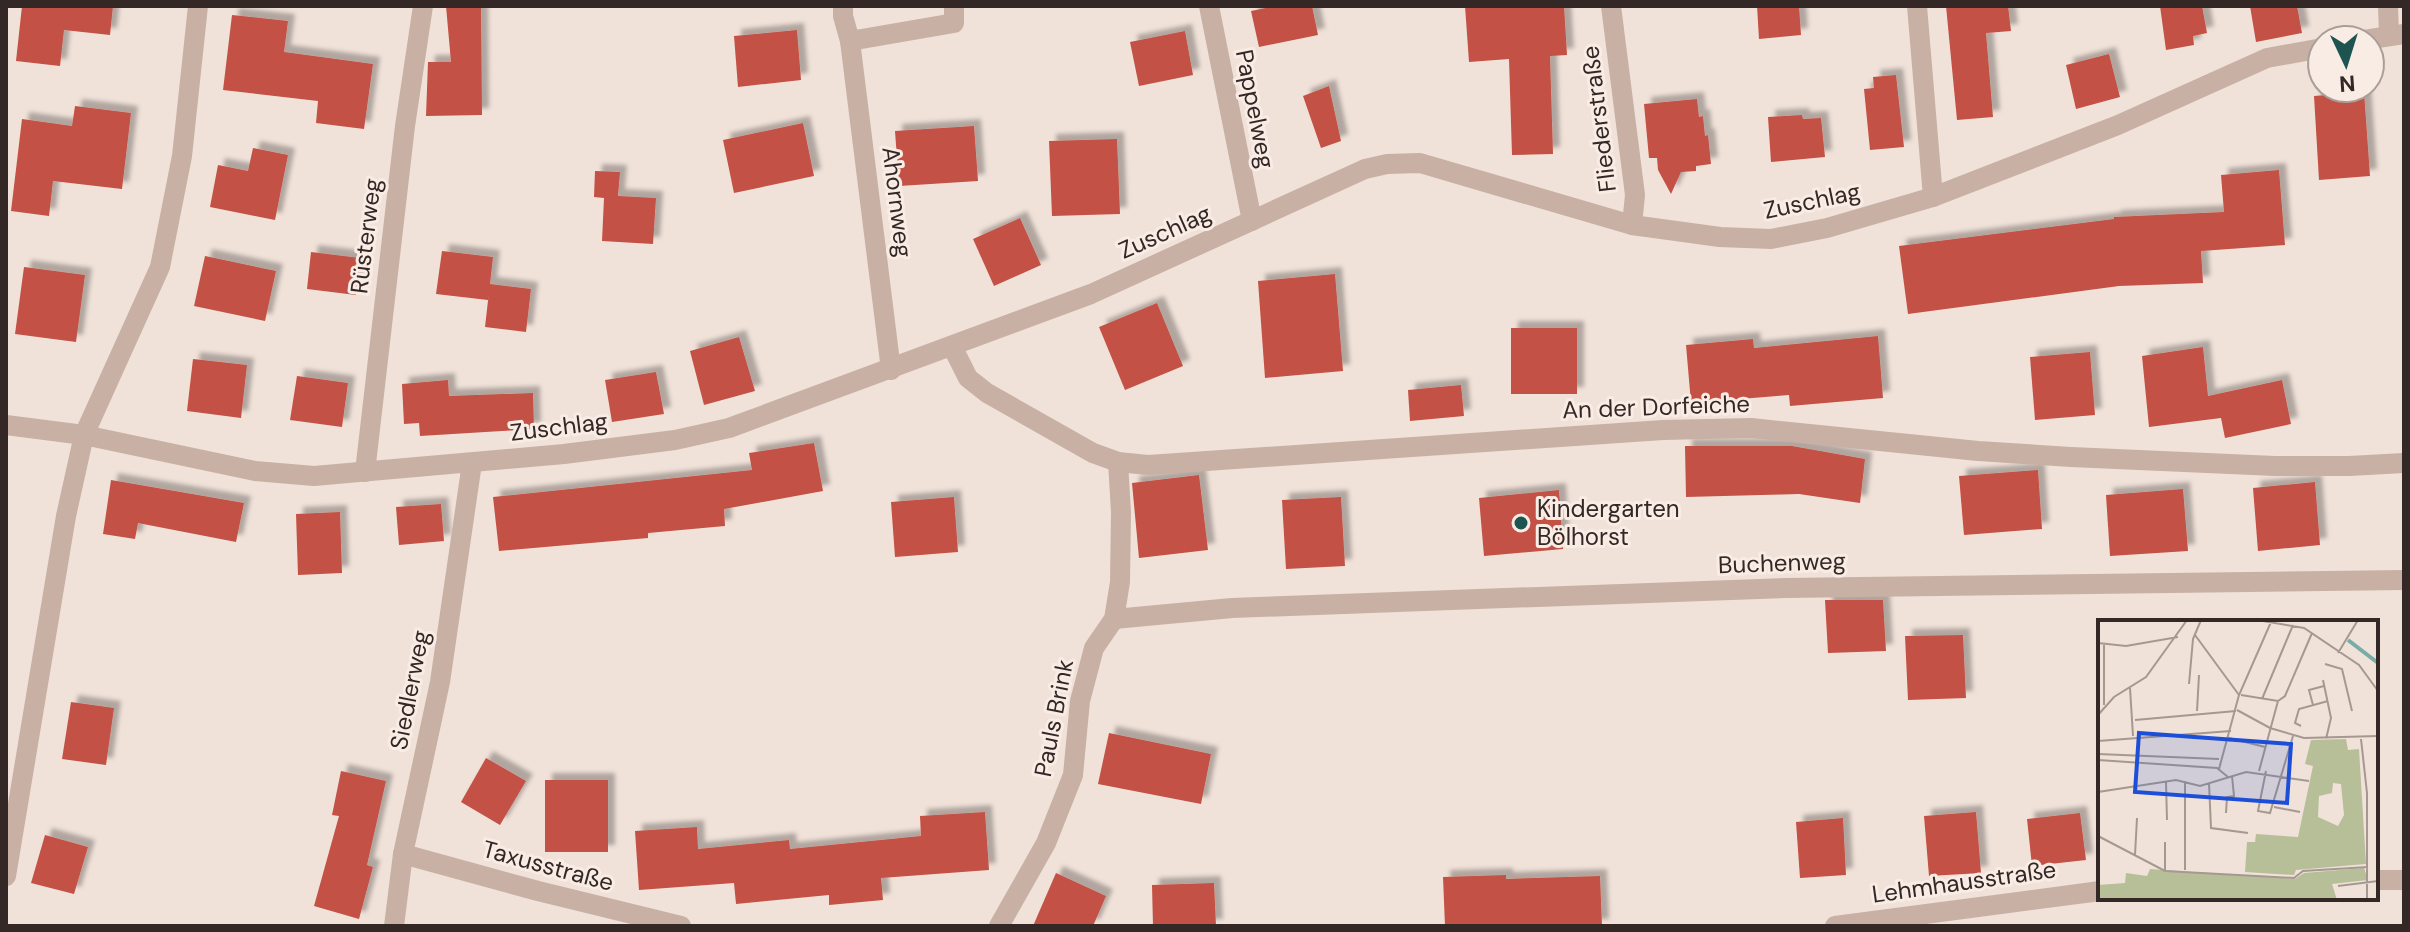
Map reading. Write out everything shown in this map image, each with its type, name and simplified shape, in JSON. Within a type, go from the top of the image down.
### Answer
[{"type":"street","points":[[6,876],[11,820],[66,516],[84,435],[160,267],[182,156],[198,6]]},
{"type":"street","name":"Rüsterweg","points":[[365,472],[405,126],[423,6]]},
{"type":"street","name":"Ahornweg","points":[[843,6],[891,370]]},
{"type":"street","points":[[850,41],[954,23],[954,6]]},
{"type":"street","name":"Pappelweg","points":[[1209,6],[1252,221]]},
{"type":"street","name":"Fliederstraße","points":[[1611,6],[1635,195],[1632,225]]},
{"type":"street","points":[[1917,6],[1933,197]]},
{"type":"street","points":[[2388,6],[2396,35]]},
{"type":"street","name":"Zuschlag","points":[[6,425],[84,435],[255,471],[314,476],[472,463],[675,440],[715,431],[891,370],[987,330],[1091,294],[1365,169],[1387,164],[1420,163],[1632,225],[1720,237],[1771,239],[1827,228],[1933,197],[2118,125],[2267,58],[2306,51]]},
{"type":"street","name":"An der Dorfeiche","points":[[952,346],[968,378],[987,393],[1093,453],[1118,462],[1148,465],[1663,430],[1751,428],[1978,451],[2071,457],[2275,466],[2404,463]]},
{"type":"street","name":"Pauls Brink","points":[[999,926],[1046,843],[1073,775],[1080,701],[1094,648],[1114,619],[1120,582],[1118,462]]},
{"type":"street","name":"Siedlerweg","points":[[394,926],[403,854],[440,682],[472,463]]},
{"type":"street","name":"Buchenweg","points":[[1114,619],[1232,608],[1785,588],[2404,580]]},
{"type":"street","name":"Taxusstraße","points":[[403,854],[681,926]]},
{"type":"street","points":[[2378,880],[2404,880]]},
{"type":"street","name":"Lehmhausstraße","points":[[1835,926],[2098,891]]},
{"type":"building","points":[[22,6],[113,6],[110,35],[64,30],[60,66],[16,61]]},
{"type":"building","points":[[446,6],[481,6],[482,115],[426,116],[428,62],[451,62]]},
{"type":"building","points":[[1276,6],[1312,6],[1318,35],[1259,47],[1251,11]]},
{"type":"building","points":[[1465,6],[1564,6],[1567,55],[1550,56],[1553,154],[1512,155],[1509,59],[1469,62]]},
{"type":"building","points":[[1757,6],[1799,6],[1801,35],[1759,39]]},
{"type":"building","points":[[1946,6],[2008,6],[2011,31],[1986,33],[1993,117],[1957,120]]},
{"type":"building","points":[[2160,6],[2202,6],[2207,33],[2193,36],[2194,45],[2166,50]]},
{"type":"building","points":[[2250,6],[2297,6],[2302,33],[2256,42]]},
{"type":"building","points":[[232,15],[288,21],[284,52],[373,64],[364,129],[316,123],[318,101],[223,90]]},
{"type":"building","points":[[797,30],[801,80],[738,87],[734,36]]},
{"type":"building","points":[[1185,31],[1193,75],[1139,86],[1130,42]]},
{"type":"building","points":[[2109,54],[2120,97],[2076,109],[2066,65]]},
{"type":"building","points":[[1896,75],[1904,147],[1870,150],[1864,89],[1874,88],[1873,77]]},
{"type":"building","points":[[1329,86],[1341,141],[1321,148],[1303,96]]},
{"type":"building","points":[[1697,99],[1699,117],[1703,116],[1705,136],[1708,135],[1711,164],[1696,166],[1696,171],[1681,172],[1671,194],[1658,170],[1657,158],[1649,158],[1644,104]]},
{"type":"building","points":[[2314,104],[2365,104],[2370,176],[2319,180]]},
{"type":"building","points":[[75,106],[131,113],[122,189],[53,181],[49,216],[11,211],[22,119],[72,126]]},
{"type":"building","points":[[1802,115],[1803,119],[1821,118],[1825,157],[1771,162],[1768,117]]},
{"type":"building","points":[[803,123],[814,176],[734,193],[723,140]]},
{"type":"building","points":[[974,126],[978,181],[899,186],[895,131]]},
{"type":"building","points":[[1117,139],[1120,214],[1052,216],[1049,141]]},
{"type":"building","points":[[253,148],[288,155],[275,220],[210,207],[218,165],[248,171]]},
{"type":"building","points":[[2279,170],[2285,245],[2201,251],[2203,283],[2119,286],[1908,314],[1899,246],[2114,217],[2224,212],[2221,175]]},
{"type":"building","points":[[595,171],[620,172],[618,196],[656,198],[653,244],[602,241],[604,198],[594,197]]},
{"type":"building","points":[[1020,218],[1041,265],[994,286],[973,239]]},
{"type":"building","points":[[442,251],[493,257],[490,284],[531,289],[526,332],[485,327],[489,292],[488,300],[436,294]]},
{"type":"building","points":[[311,252],[360,258],[356,295],[307,289]]},
{"type":"building","points":[[205,256],[276,271],[265,321],[194,306]]},
{"type":"building","points":[[24,267],[85,275],[76,342],[15,334]]},
{"type":"building","points":[[1335,274],[1343,371],[1265,378],[1258,281]]},
{"type":"building","points":[[1157,303],[1183,366],[1125,390],[1099,327]]},
{"type":"building","points":[[1511,328],[1577,328],[1577,394],[1511,394]]},
{"type":"building","points":[[1878,336],[1883,398],[1790,406],[1789,395],[1691,403],[1686,345],[1753,339],[1754,348]]},
{"type":"building","points":[[739,337],[755,391],[704,405],[690,351]]},
{"type":"building","points":[[2203,347],[2208,396],[2282,380],[2291,424],[2225,438],[2221,418],[2149,427],[2142,356]]},
{"type":"building","points":[[2090,352],[2095,415],[2035,420],[2030,357]]},
{"type":"building","points":[[193,359],[247,365],[241,418],[187,411]]},
{"type":"building","points":[[656,372],[664,414],[612,422],[605,380]]},
{"type":"building","points":[[297,376],[348,383],[342,427],[290,420]]},
{"type":"building","points":[[448,380],[449,396],[533,393],[534,429],[420,436],[419,423],[404,424],[402,384]]},
{"type":"building","points":[[1461,385],[1464,416],[1410,421],[1408,390]]},
{"type":"building","points":[[814,443],[823,491],[724,509],[725,526],[648,533],[648,538],[499,551],[493,497],[752,470],[749,453]]},
{"type":"building","points":[[1685,446],[1792,446],[1865,459],[1860,503],[1799,494],[1686,497]]},
{"type":"building","points":[[2038,470],[2042,529],[1964,535],[1959,476]]},
{"type":"building","points":[[1199,475],[1208,550],[1139,558],[1132,483]]},
{"type":"building","points":[[111,480],[244,503],[236,542],[138,523],[135,539],[103,534]]},
{"type":"building","points":[[2315,482],[2320,545],[2258,551],[2253,488]]},
{"type":"building","points":[[2183,489],[2188,551],[2110,556],[2106,495]]},
{"type":"building","name":"Kindergarten Bölhorst","points":[[1559,490],[1563,549],[1484,556],[1479,498]]},
{"type":"building","points":[[954,497],[958,552],[895,557],[891,502]]},
{"type":"building","points":[[1341,497],[1345,566],[1286,569],[1282,500]]},
{"type":"building","points":[[441,504],[444,541],[399,545],[396,507]]},
{"type":"building","points":[[340,512],[342,573],[298,575],[296,514]]},
{"type":"building","points":[[1825,600],[1883,600],[1886,651],[1828,653]]},
{"type":"building","points":[[1963,635],[1966,698],[1908,700],[1905,636]]},
{"type":"building","points":[[71,702],[114,708],[106,765],[62,759]]},
{"type":"building","points":[[1109,733],[1211,754],[1201,804],[1098,784]]},
{"type":"building","points":[[486,758],[526,781],[500,825],[461,802]]},
{"type":"building","points":[[341,771],[386,781],[367,865],[373,867],[359,919],[314,906],[339,816],[332,815]]},
{"type":"building","points":[[545,780],[608,780],[608,852],[545,852]]},
{"type":"building","points":[[985,812],[989,870],[881,878],[883,900],[829,905],[829,895],[736,904],[734,883],[639,890],[635,831],[697,827],[698,849],[789,840],[790,849],[921,836],[920,816]]},
{"type":"building","points":[[1976,812],[1981,873],[1929,876],[1924,816]]},
{"type":"building","points":[[2080,813],[2086,860],[2032,866],[2027,819]]},
{"type":"building","points":[[1843,818],[1846,875],[1800,878],[1796,822]]},
{"type":"building","points":[[45,835],[88,847],[74,894],[31,883]]},
{"type":"building","points":[[1056,873],[1106,896],[1093,926],[1033,926]]},
{"type":"building","points":[[1506,875],[1506,879],[1600,876],[1602,926],[1445,926],[1443,877]]},
{"type":"building","points":[[1214,883],[1216,926],[1153,926],[1152,885]]},
{"type":"place","name":"Kindergarten Bölhorst","points":[[1521,523]]}]
